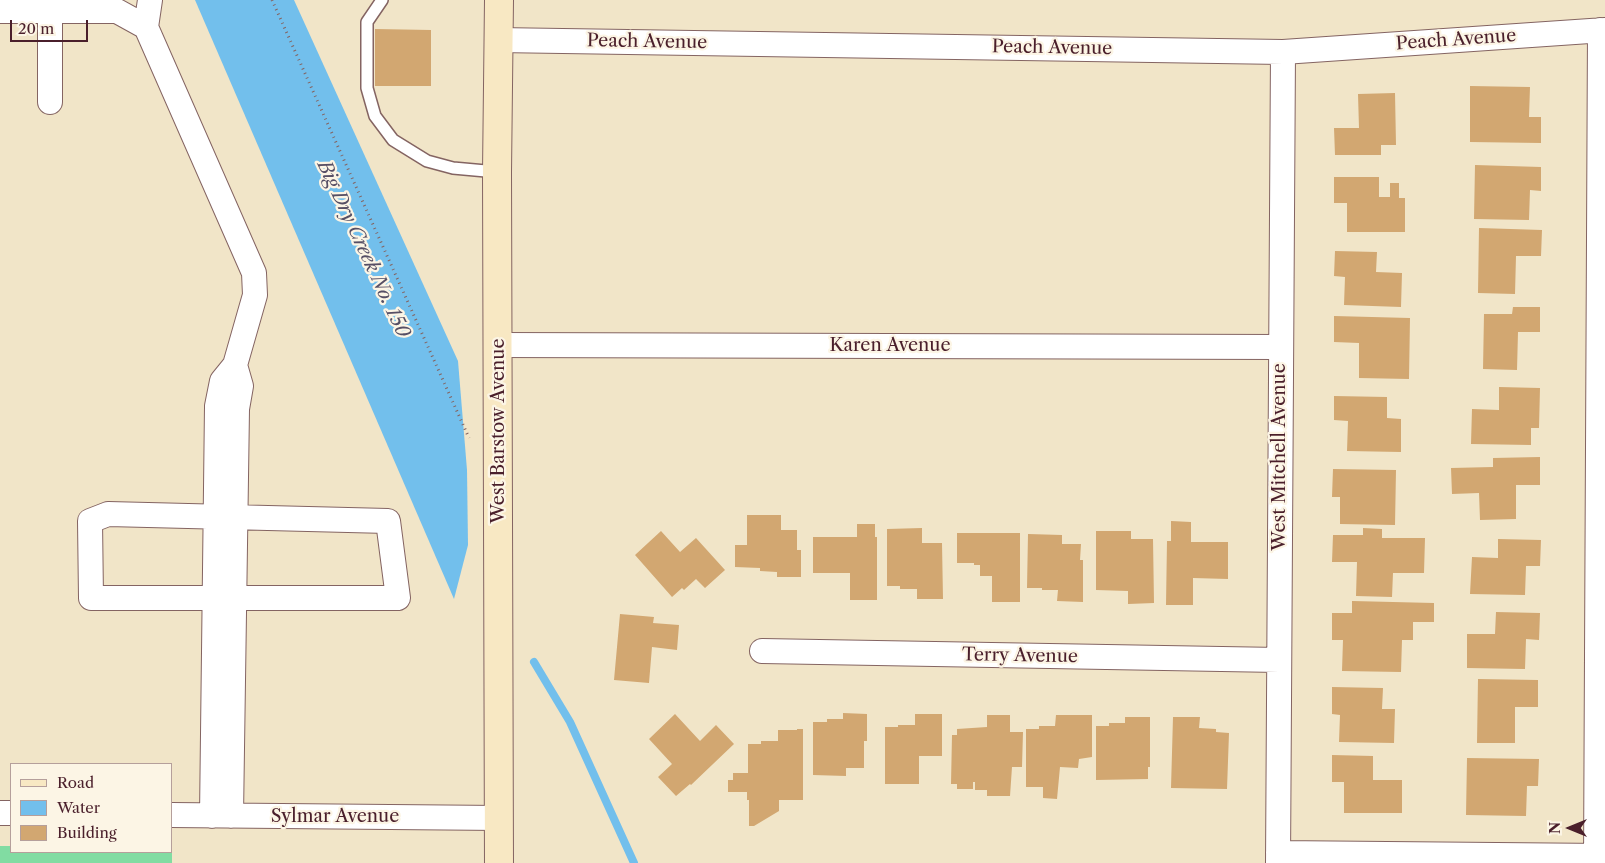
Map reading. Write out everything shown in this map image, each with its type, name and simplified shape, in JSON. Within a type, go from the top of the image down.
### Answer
[{"type":"main road","name":"West Barstow Avenue","points":[[499,0],[500,863]]},
{"type":"street","points":[[150,0],[146,27],[254,273],[255,295],[235,364],[222,381],[217,406],[225,516],[221,816]]},
{"type":"street","points":[[0,11],[117,10],[146,27]]},
{"type":"street","points":[[50,11],[50,102]]},
{"type":"street","points":[[1278,858],[1599,859],[1603,30]]},
{"type":"street","name":"Peach Avenue","points":[[498,40],[1283,52],[1603,30]]},
{"type":"street","name":"West Mitchell Avenue","points":[[1278,858],[1283,52]]},
{"type":"street","name":"Karen Avenue","points":[[498,345],[1281,347]]},
{"type":"street","points":[[108,514],[388,522],[398,598],[224,597],[91,598],[90,521],[108,514]]},
{"type":"street","name":"Terry Avenue","points":[[762,651],[1279,660]]},
{"type":"street","name":"Sylmar Avenue","points":[[172,815],[500,818]]},
{"type":"lane","points":[[382,0],[367,22],[367,88],[375,116],[393,140],[426,161],[453,168],[498,172]]},
{"type":"path","points":[[272,0],[469,438]]},
{"type":"green space","points":[[0,846],[10,846],[10,853],[172,853],[172,863],[0,863]]},
{"type":"water","points":[[195,0],[294,0],[458,361],[467,470],[468,545],[454,599]]},
{"type":"building","points":[[375,29],[431,30],[431,86],[375,86]]},
{"type":"building","points":[[1470,86],[1530,87],[1529,117],[1541,117],[1541,143],[1470,142]]},
{"type":"building","points":[[1395,93],[1396,145],[1381,145],[1381,155],[1335,155],[1334,128],[1359,128],[1358,94]]},
{"type":"building","points":[[1475,165],[1541,167],[1541,191],[1530,190],[1529,220],[1474,219]]},
{"type":"building","points":[[1334,177],[1379,177],[1379,197],[1390,197],[1390,183],[1399,183],[1399,198],[1405,198],[1405,232],[1347,232],[1347,203],[1334,203]]},
{"type":"building","points":[[1479,228],[1542,230],[1541,256],[1516,256],[1515,294],[1478,293]]},
{"type":"building","points":[[1335,251],[1377,252],[1376,272],[1402,273],[1401,307],[1344,305],[1345,277],[1334,276]]},
{"type":"building","points":[[1513,307],[1540,307],[1540,332],[1518,332],[1517,370],[1483,369],[1484,314],[1512,314]]},
{"type":"building","points":[[1334,316],[1410,318],[1409,379],[1359,378],[1359,343],[1334,342]]},
{"type":"building","points":[[1499,387],[1540,388],[1539,428],[1531,428],[1531,445],[1471,444],[1472,409],[1499,410]]},
{"type":"building","points":[[1334,396],[1387,397],[1387,418],[1401,419],[1401,452],[1347,451],[1348,421],[1334,420]]},
{"type":"building","points":[[1540,457],[1540,485],[1516,485],[1516,519],[1480,520],[1479,493],[1452,494],[1451,468],[1493,467],[1493,458]]},
{"type":"building","points":[[1333,469],[1396,470],[1395,525],[1340,524],[1340,497],[1332,497]]},
{"type":"building","points":[[747,515],[781,515],[781,530],[797,530],[797,550],[801,550],[801,577],[777,577],[777,572],[760,571],[760,568],[735,567],[735,545],[747,545]]},
{"type":"building","points":[[1171,521],[1191,522],[1191,542],[1228,542],[1228,579],[1193,578],[1193,605],[1166,605],[1167,541],[1171,541]]},
{"type":"building","points":[[857,524],[875,524],[875,537],[877,537],[877,600],[850,600],[850,573],[813,573],[813,537],[857,537]]},
{"type":"building","points":[[922,528],[922,543],[942,543],[943,599],[917,599],[917,589],[900,589],[900,586],[887,586],[887,529]]},
{"type":"building","points":[[1363,528],[1382,529],[1382,538],[1425,538],[1424,573],[1393,573],[1392,597],[1356,596],[1357,562],[1332,562],[1333,535],[1363,535]]},
{"type":"building","points":[[661,531],[680,552],[696,538],[725,570],[705,588],[696,579],[684,590],[682,588],[672,597],[635,555]]},
{"type":"building","points":[[1096,531],[1131,531],[1131,539],[1153,539],[1154,603],[1128,604],[1128,591],[1096,590]]},
{"type":"building","points":[[957,533],[1020,533],[1020,602],[992,602],[992,576],[980,576],[980,565],[957,563]]},
{"type":"building","points":[[1028,534],[1062,535],[1062,544],[1081,544],[1080,560],[1083,560],[1083,602],[1057,601],[1058,590],[1027,588]]},
{"type":"building","points":[[1498,539],[1541,540],[1540,566],[1526,566],[1525,595],[1470,594],[1472,557],[1498,558]]},
{"type":"building","points":[[1352,601],[1434,603],[1434,622],[1413,622],[1413,640],[1402,640],[1401,672],[1342,671],[1343,640],[1332,640],[1332,613],[1352,613]]},
{"type":"building","points":[[1496,612],[1540,613],[1539,640],[1526,639],[1525,669],[1467,668],[1467,634],[1495,634]]},
{"type":"building","points":[[620,614],[654,617],[653,623],[679,625],[677,650],[652,647],[649,683],[614,680]]},
{"type":"building","points":[[1478,679],[1538,680],[1538,707],[1515,707],[1515,743],[1477,743]]},
{"type":"building","points":[[1332,687],[1383,688],[1382,709],[1395,709],[1394,743],[1339,742],[1340,715],[1332,714]]},
{"type":"building","points":[[843,713],[867,714],[864,768],[846,768],[846,776],[813,775],[813,722],[827,722],[827,719],[843,719]]},
{"type":"building","points":[[675,714],[700,741],[716,725],[734,744],[691,785],[676,796],[658,777],[672,764],[649,739]]},
{"type":"building","points":[[915,714],[942,714],[942,756],[919,756],[919,784],[885,784],[885,727],[915,725]]},
{"type":"building","points":[[987,715],[1010,715],[1010,732],[1023,732],[1022,767],[1012,767],[1010,796],[987,796],[987,790],[975,790],[975,782],[973,782],[973,789],[957,789],[957,784],[951,784],[952,735],[957,735],[957,729],[987,727]]},
{"type":"building","points":[[1056,715],[1092,715],[1092,757],[1079,759],[1078,768],[1060,767],[1057,799],[1043,798],[1043,787],[1026,787],[1026,729],[1039,729],[1039,726],[1055,726]]},
{"type":"building","points":[[1125,717],[1150,717],[1150,767],[1148,767],[1148,779],[1096,780],[1096,726],[1109,726],[1109,723],[1125,723]]},
{"type":"building","points":[[1173,717],[1200,717],[1199,728],[1216,729],[1216,732],[1229,733],[1227,789],[1171,788]]},
{"type":"building","points":[[803,729],[803,800],[779,800],[779,811],[754,826],[749,826],[749,800],[747,800],[747,792],[728,792],[728,780],[733,780],[733,773],[748,773],[748,744],[761,744],[761,741],[778,741],[778,730]]},
{"type":"building","points":[[1332,755],[1373,756],[1373,780],[1402,780],[1402,813],[1344,813],[1344,782],[1332,782]]},
{"type":"building","points":[[1467,758],[1539,759],[1538,786],[1527,786],[1526,816],[1466,815]]},
{"type":"waterway","name":"Big Dry Creek No. 150","points":[[534,662],[570,722],[634,863]]}]
